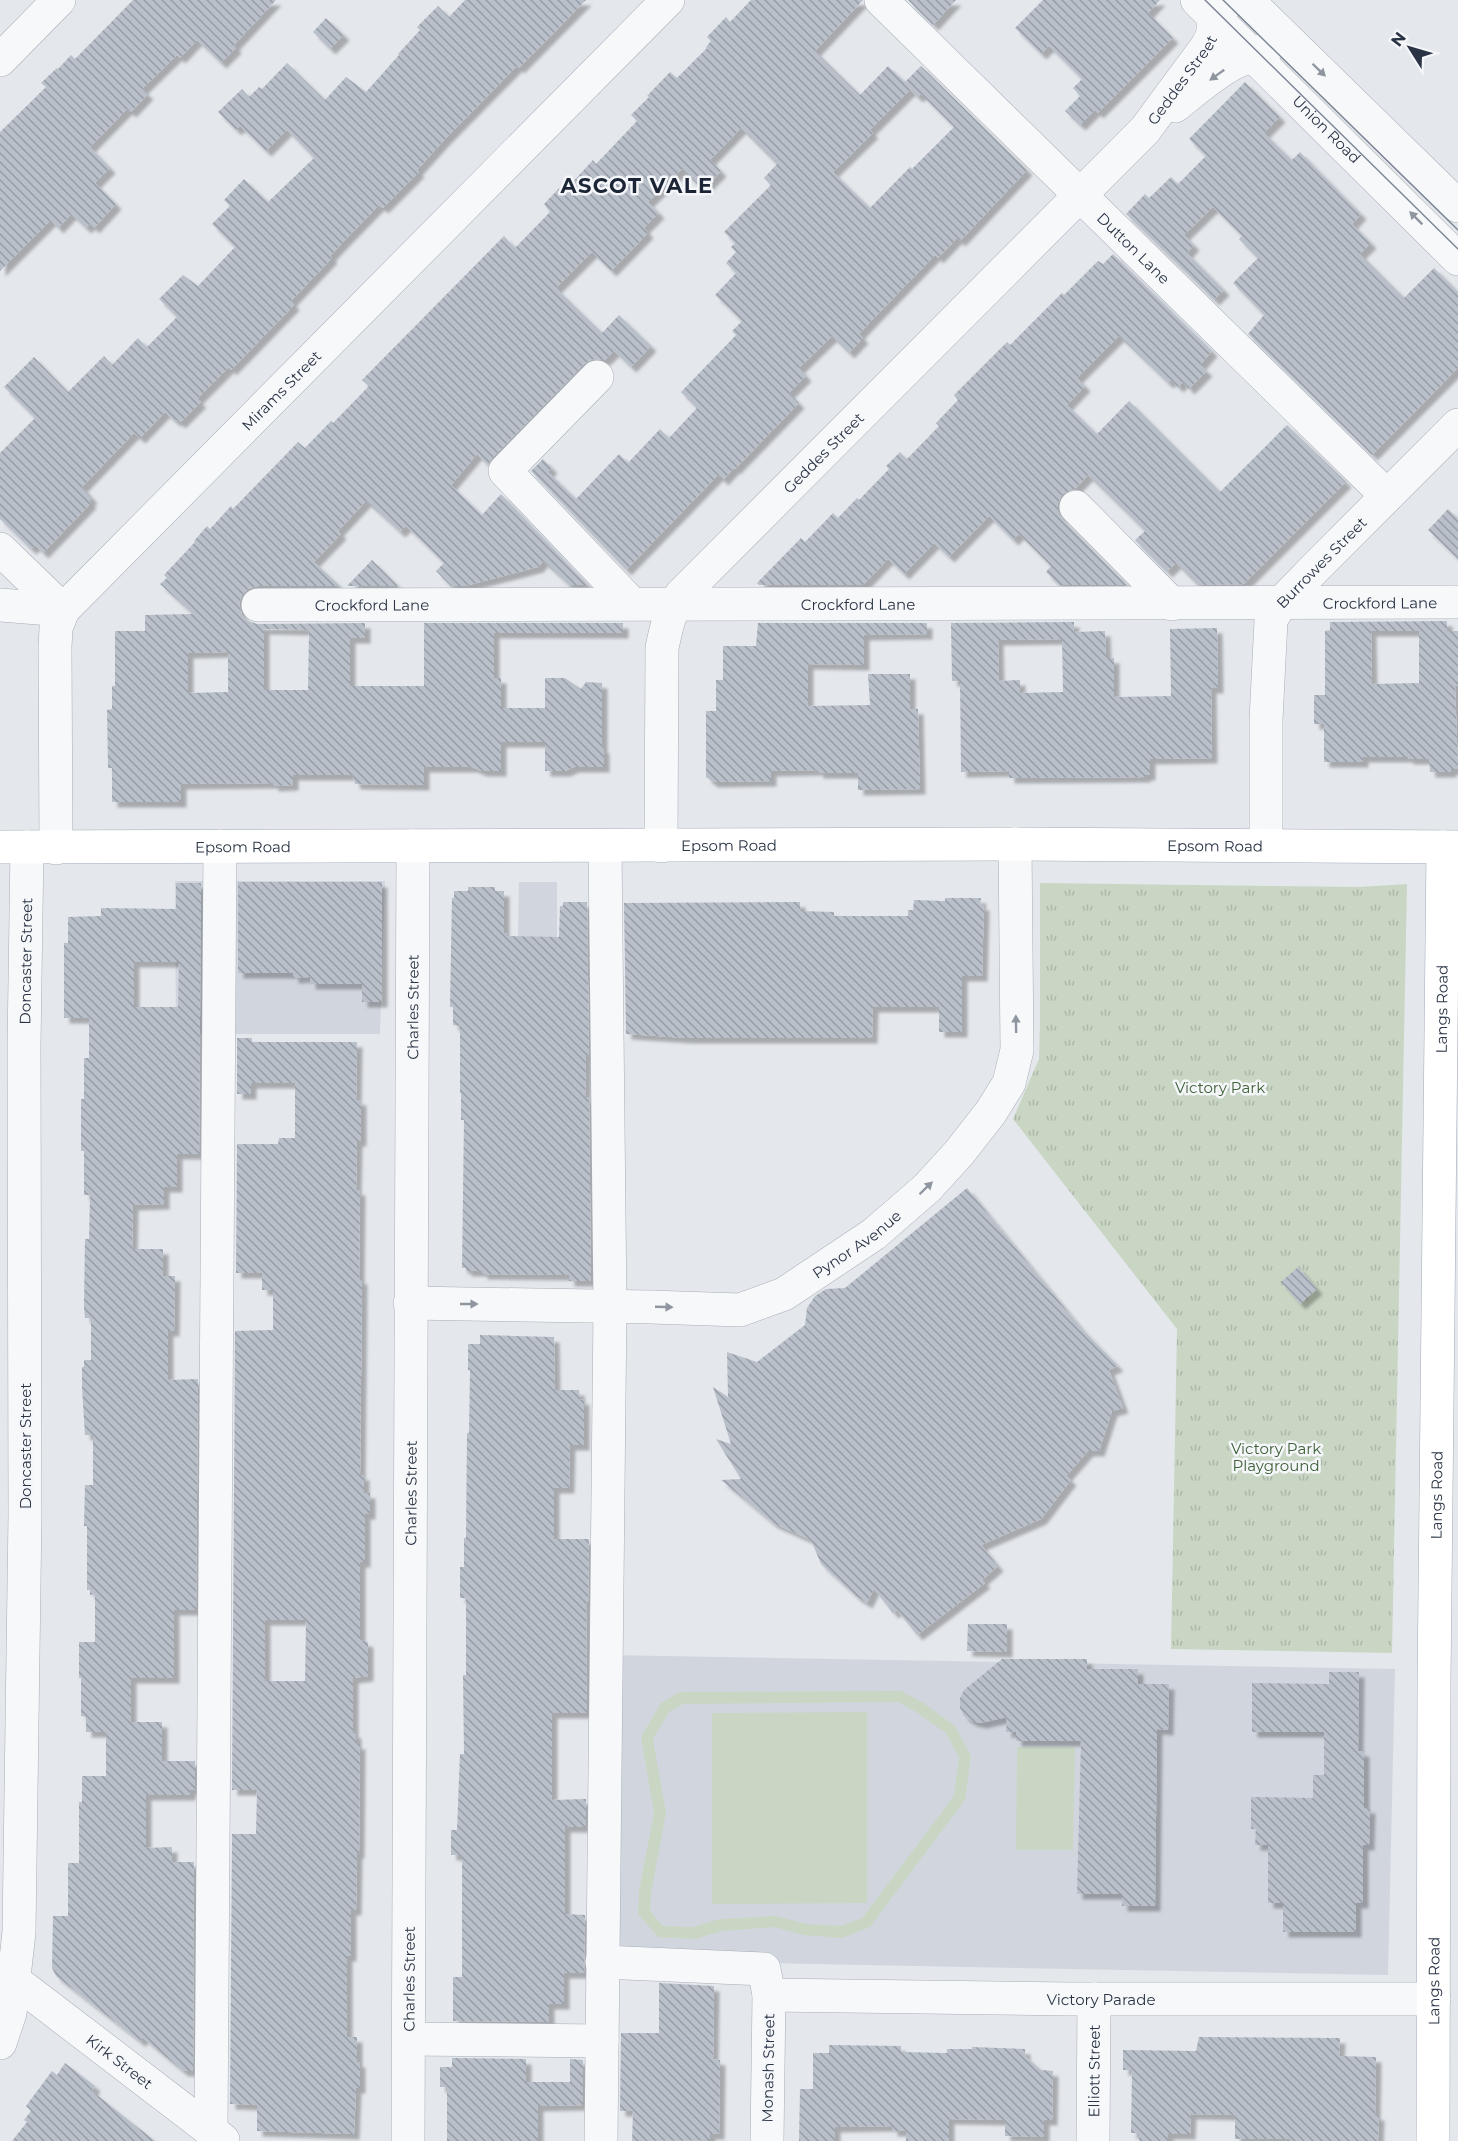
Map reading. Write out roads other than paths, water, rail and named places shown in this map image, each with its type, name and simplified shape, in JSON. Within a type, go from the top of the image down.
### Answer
[{"type":"main road","name":"Epsom Road","points":[[28,848],[1015,844],[1450,847]]},
{"type":"main road","name":"Langs Road","points":[[1433,2141],[1434,1683],[1448,1342],[1450,847]]},
{"type":"street","points":[[0,60],[59,0]]},
{"type":"street","name":"Mirams Street","points":[[28,848],[56,628],[63,610],[668,0]]},
{"type":"street","name":"Dutton Lane","points":[[881,0],[1387,496]]},
{"type":"street","points":[[1247,0],[1458,206]]},
{"type":"street","name":"Geddes Street","points":[[661,846],[662,648],[674,605],[681,595],[1145,130],[1207,46],[1214,28],[1214,5]]},
{"type":"street","name":"Union Road","points":[[1214,5],[1256,58],[1458,259]]},
{"type":"street","name":"Geddes Street","points":[[1145,130],[1231,65],[1241,59],[1256,58],[1282,33]]},
{"type":"street","points":[[597,377],[505,471],[631,603]]},
{"type":"street","name":"Burrowes Street","points":[[1266,845],[1269,628],[1274,614],[1281,603],[1458,425]]},
{"type":"street","points":[[1076,507],[1172,604]]},
{"type":"street","points":[[0,549],[63,610]]},
{"type":"street","name":"Crockford Lane","points":[[258,605],[1458,602]]},
{"type":"street","points":[[0,605],[63,610]]},
{"type":"street","name":"Pynor Avenue","points":[[410,1303],[740,1310],[784,1293],[874,1234],[927,1188],[959,1153],[991,1112],[1009,1083],[1017,1050],[1015,844]]},
{"type":"street","points":[[218,2136],[220,846]]},
{"type":"street","name":"Charles Street","points":[[408,2141],[413,846]]},
{"type":"street","points":[[601,2141],[610,1306],[605,846]]},
{"type":"street","name":"Doncaster Street","points":[[0,2043],[10,2013],[15,1981],[19,1920],[13,1515],[12,1047],[28,848]]},
{"type":"street","name":"Monash Street","points":[[602,1962],[764,1969],[769,1995],[767,2141]]},
{"type":"street","name":"Kirk Street","points":[[15,1981],[218,2136]]},
{"type":"street","name":"Victory Parade","points":[[769,1995],[1094,1999],[1434,1999]]},
{"type":"street","name":"Elliott Street","points":[[1093,2141],[1094,1999]]},
{"type":"street","points":[[410,2039],[602,2041]]},
{"type":"tram line","points":[[1205,0],[1458,249]]},
{"type":"tram line","points":[[1223,0],[1458,230]]},
{"type":"district","name":"ASCOT VALE","points":[[637,185]]},
{"type":"park label","name":"Victory Park","points":[[1220,1087]]},
{"type":"park label","name":"Victory Park Playground","points":[[1276,1456]]}]
